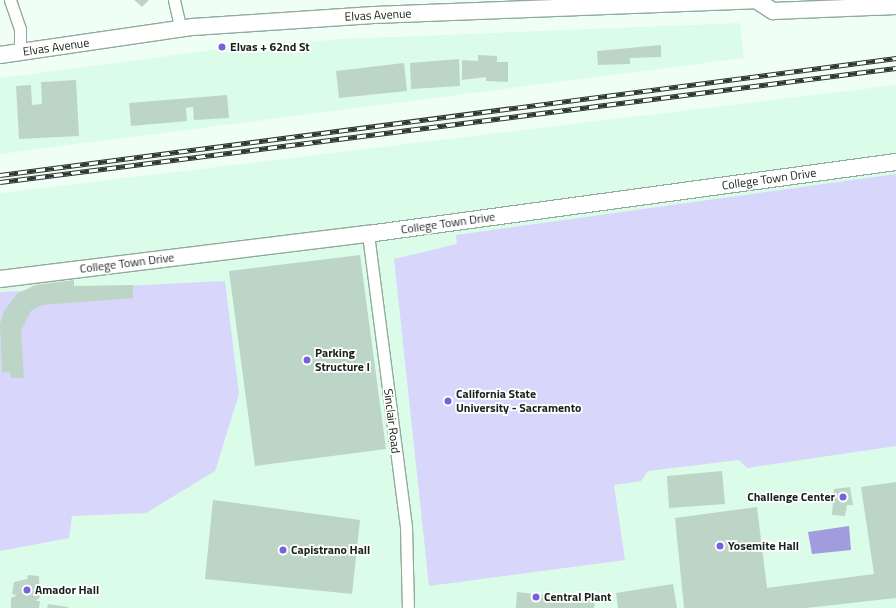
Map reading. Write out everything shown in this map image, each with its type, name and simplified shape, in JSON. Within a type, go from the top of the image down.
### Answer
[{"type":"main road","name":"Elvas Avenue","points":[[0,55],[181,30],[374,15],[760,1],[773,11],[896,6]]},
{"type":"main road","name":"College Town Drive","points":[[0,279],[368,234],[896,162]]},
{"type":"street","points":[[10,0],[20,29],[20,52]]},
{"type":"street","points":[[174,0],[181,30]]},
{"type":"street","name":"Sinclair Road","points":[[368,234],[406,527],[408,608]]},
{"type":"shaded area","points":[[740,23],[744,58],[0,154],[0,78],[213,50],[341,39]]},
{"type":"shaded area","name":"California State University - Sacramento","points":[[896,85],[896,608],[0,608],[0,193]]},
{"type":"shaded area","points":[[896,174],[896,446],[747,468],[739,460],[648,471],[641,481],[614,485],[625,560],[429,586],[394,259],[457,244],[456,235]]},
{"type":"shaded area","points":[[225,281],[239,394],[215,471],[146,513],[72,516],[69,538],[0,551],[0,292]]},
{"type":"shaded area","points":[[849,526],[851,550],[812,554],[808,532]]},
{"type":"building","points":[[134,0],[149,0],[142,7]]},
{"type":"building","points":[[661,45],[661,57],[630,58],[630,64],[598,65],[597,51]]},
{"type":"building","points":[[478,55],[497,56],[497,62],[508,62],[508,82],[486,81],[486,77],[462,80],[462,60],[478,61]]},
{"type":"building","points":[[459,59],[460,86],[411,89],[410,63]]},
{"type":"building","points":[[404,63],[407,91],[339,98],[336,71]]},
{"type":"building","points":[[76,80],[79,136],[19,139],[16,86],[31,85],[32,105],[42,104],[41,82]]},
{"type":"building","points":[[227,95],[229,118],[194,120],[193,107],[186,108],[187,121],[131,126],[129,103]]},
{"type":"building","name":"Parking Structure I","points":[[360,255],[386,449],[255,466],[229,271]]},
{"type":"building","points":[[74,280],[74,286],[133,285],[133,298],[42,305],[31,311],[21,331],[24,378],[11,378],[10,372],[2,372],[0,324],[4,311],[17,294],[35,285]]},
{"type":"building","points":[[722,471],[725,504],[669,508],[667,476]]},
{"type":"building","name":"Yosemite Hall","points":[[896,482],[896,598],[806,608],[684,608],[675,518],[757,507],[767,588],[874,574],[861,487]]},
{"type":"building","name":"Challenge Center","points":[[850,487],[853,505],[847,505],[845,516],[832,515],[834,489]]},
{"type":"building","name":"Capistrano Hall","points":[[213,500],[360,520],[352,594],[205,579]]},
{"type":"building","name":"Amador Hall","points":[[28,575],[39,576],[40,597],[36,601],[40,601],[39,608],[11,608],[11,598],[17,595],[12,594],[14,582],[27,579]]},
{"type":"building","points":[[673,584],[677,608],[618,608],[616,593]]},
{"type":"building","name":"Central Plant","points":[[517,592],[595,601],[594,608],[516,608]]},
{"type":"building","name":"Amador Hall","points":[[48,604],[68,607],[68,608],[47,608]]},
{"type":"railway","points":[[0,175],[896,58]]},
{"type":"railway","points":[[0,182],[896,68]]},
{"type":"place","name":"Elvas + 62nd St","points":[[222,47]]},
{"type":"place","name":"Parking Structure I","points":[[307,360]]},
{"type":"place","name":"California State University - Sacramento","points":[[448,401]]},
{"type":"place","name":"Challenge Center","points":[[843,497]]},
{"type":"place","name":"Yosemite Hall","points":[[720,546]]},
{"type":"place","name":"Capistrano Hall","points":[[283,550]]},
{"type":"place","name":"Amador Hall","points":[[27,590]]},
{"type":"place","name":"Central Plant","points":[[536,597]]}]
